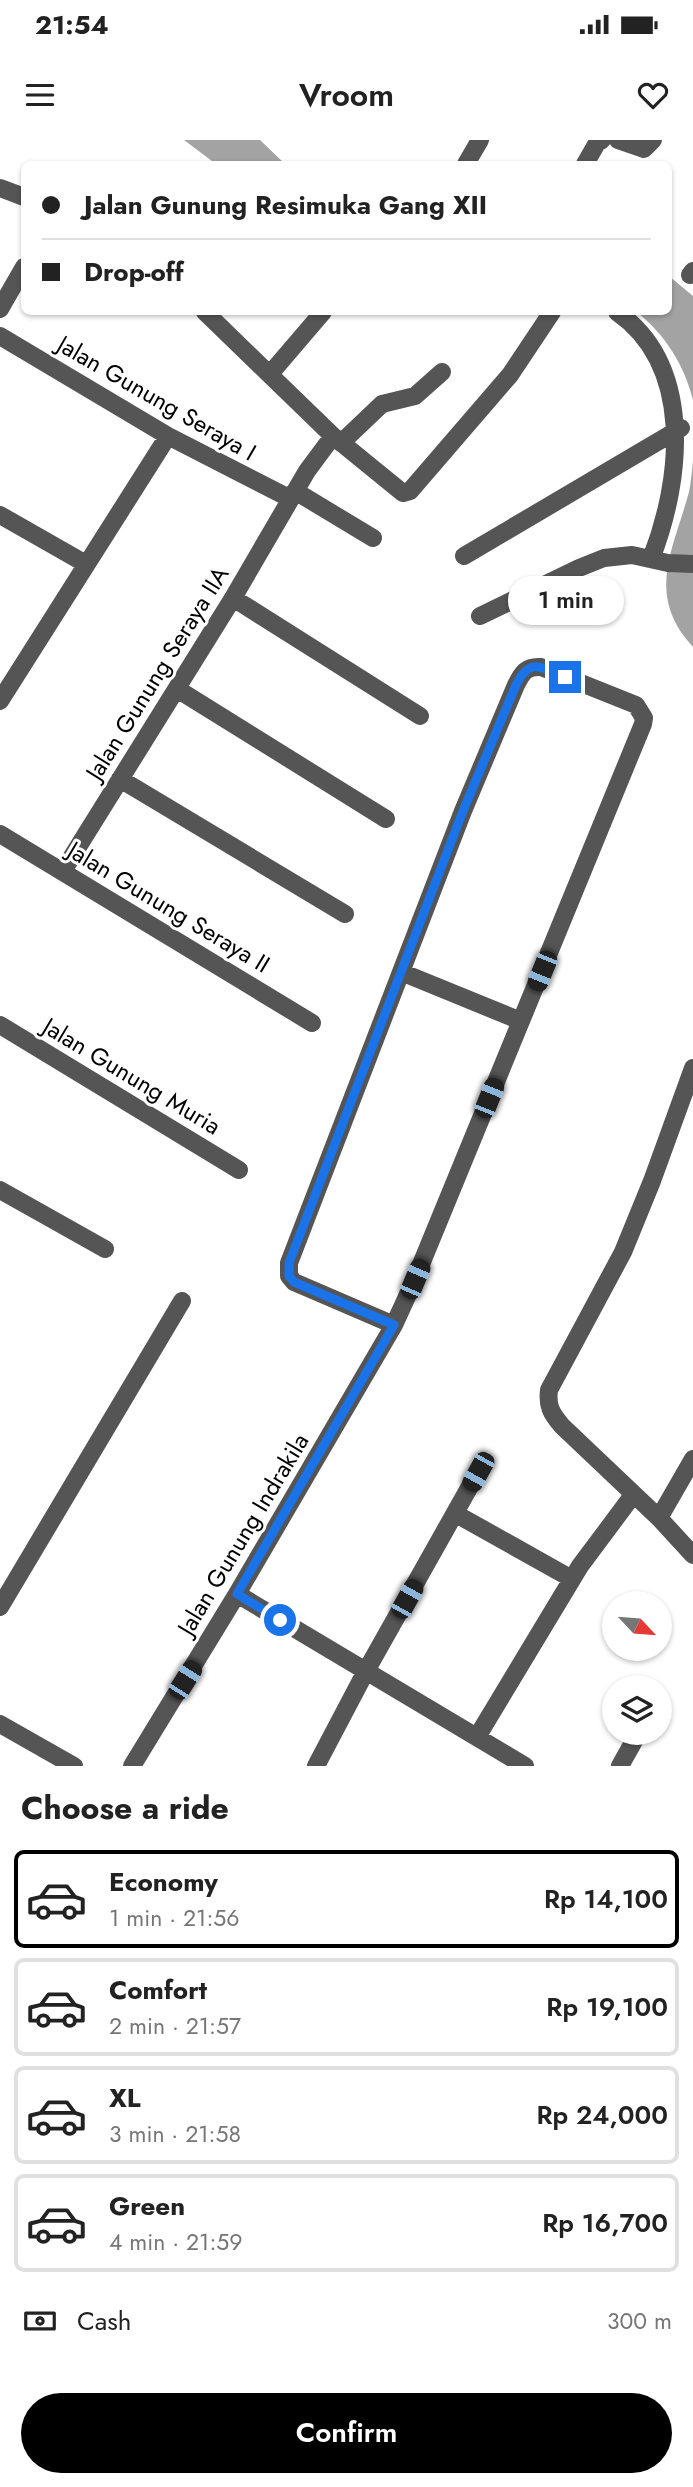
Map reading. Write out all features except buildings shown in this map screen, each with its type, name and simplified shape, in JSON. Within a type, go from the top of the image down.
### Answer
[{"type":"street","points":[[468,161],[480,140]]},
{"type":"street","points":[[587,161],[602,140]]},
{"type":"street","points":[[618,140],[644,149],[653,140]]},
{"type":"street","points":[[0,188],[21,196]]},
{"type":"street","points":[[0,309],[21,272]]},
{"type":"street","points":[[208,315],[337,440],[398,491],[410,491],[510,375],[550,315]]},
{"type":"street","points":[[270,374],[320,315]]},
{"type":"street","points":[[622,315],[637,323],[656,344],[677,387],[681,428],[678,471],[662,531],[660,561]]},
{"type":"street","name":"Jalan Gunung Seraya I","points":[[0,335],[168,436],[293,495],[373,538]]},
{"type":"street","name":"Jalan Gunung Seraya IIA","points":[[63,871],[233,598],[293,495],[337,440],[382,404],[415,397],[442,372]]},
{"type":"street","points":[[464,556],[681,428]]},
{"type":"street","points":[[0,701],[168,436]]},
{"type":"street","points":[[0,515],[86,564]]},
{"type":"street","points":[[480,616],[604,558],[632,555],[693,564]]},
{"type":"street","points":[[233,598],[420,716]]},
{"type":"street","name":"Jalan Gunung Indrakila","points":[[132,1766],[237,1594],[394,1325],[645,718],[636,705],[553,672],[531,666],[522,672],[463,811],[401,972]]},
{"type":"street","points":[[177,689],[386,819]]},
{"type":"street","points":[[121,779],[345,914]]},
{"type":"street","name":"Jalan Gunung Seraya II","points":[[0,834],[312,1023]]},
{"type":"street","points":[[394,1325],[294,1282],[289,1276],[289,1263],[401,972],[521,1021]]},
{"type":"street","name":"Jalan Gunung Muria","points":[[0,1025],[239,1170]]},
{"type":"street","points":[[693,1068],[652,1181],[622,1252],[549,1390],[547,1404],[562,1426],[659,1518],[693,1555]]},
{"type":"street","points":[[0,1190],[105,1249]]},
{"type":"street","points":[[0,1606],[182,1301]]},
{"type":"street","points":[[659,1518],[693,1459]]},
{"type":"street","points":[[316,1766],[478,1472]]},
{"type":"street","points":[[477,1737],[572,1579],[633,1495]]},
{"type":"street","points":[[456,1514],[572,1579]]},
{"type":"street","points":[[237,1594],[525,1766]]},
{"type":"street","points":[[0,1724],[74,1766]]},
{"type":"street","points":[[620,1766],[632,1745]]},
{"type":"shaded area","points":[[184,140],[260,140],[282,161],[212,161]]},
{"type":"shaded area","points":[[672,278],[693,296],[693,400],[679,362],[656,330],[640,315],[672,315]]},
{"type":"shaded area","points":[[693,460],[693,647],[678,628],[666,591],[667,572],[689,492]]},
{"type":"route","points":[[280,1620],[237,1594],[394,1325],[294,1282],[289,1276],[289,1263],[463,811],[522,672],[531,666],[541,667],[565,677]]}]
